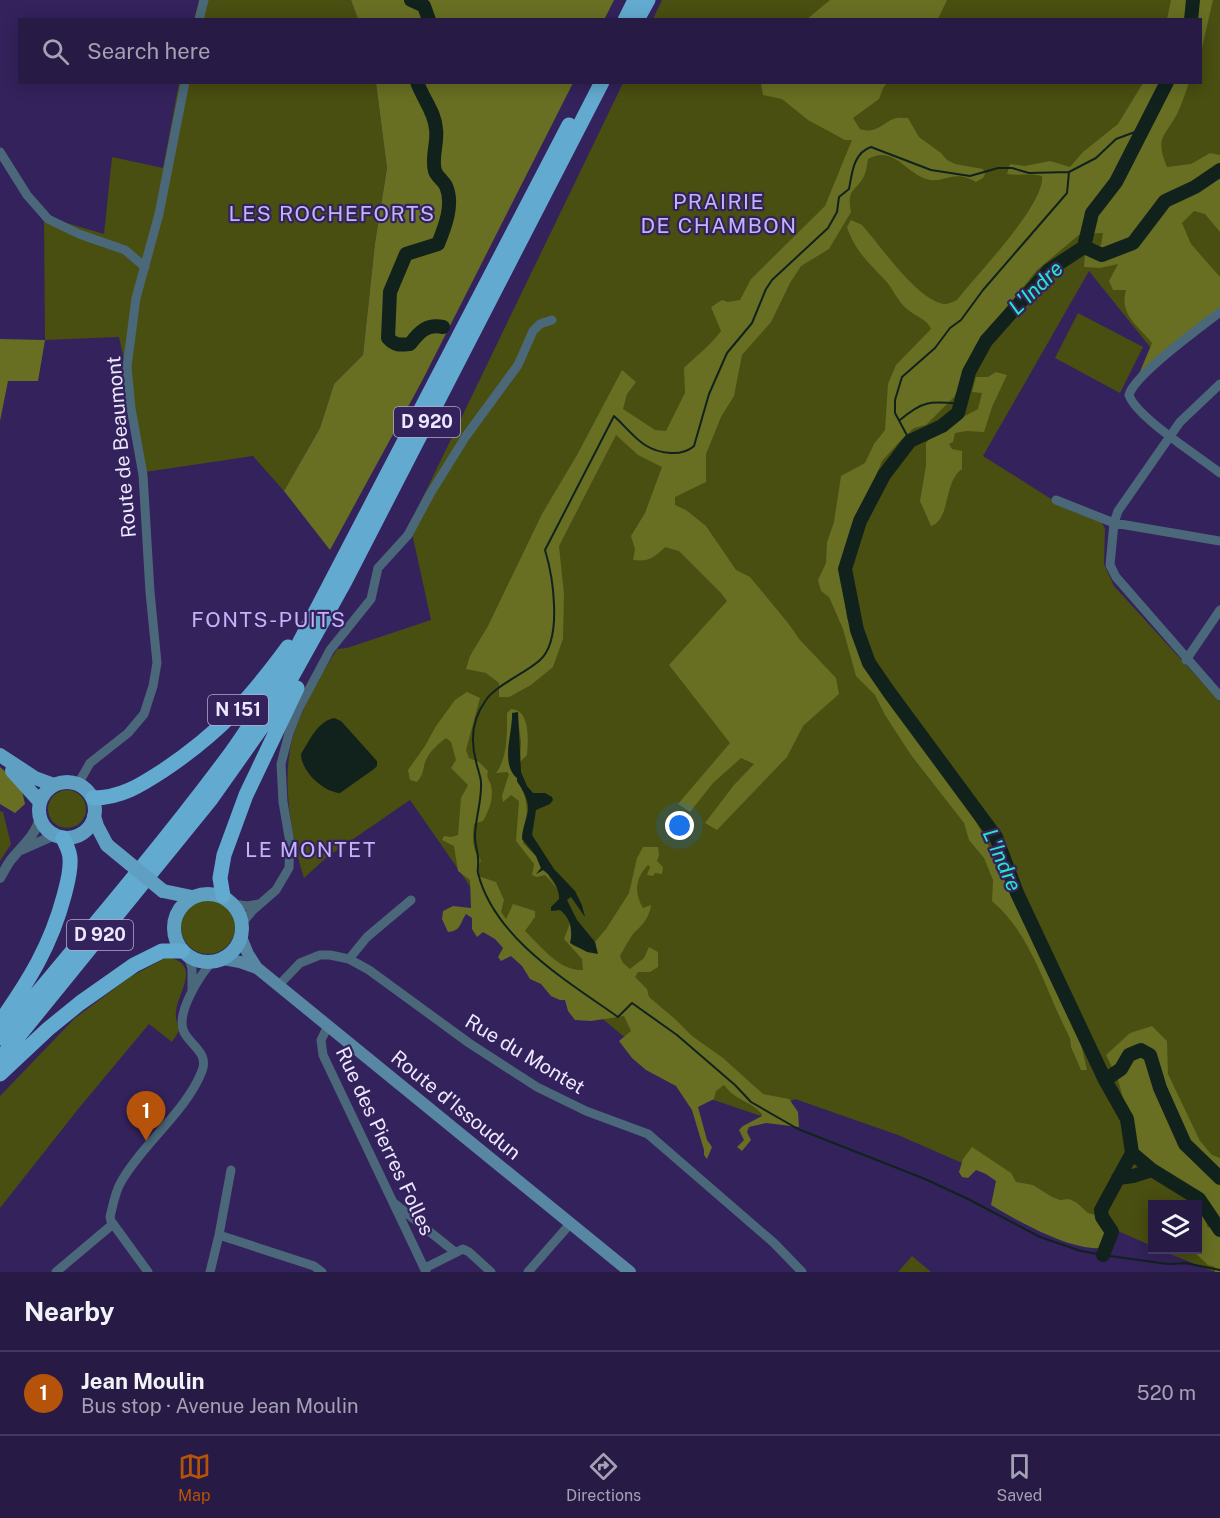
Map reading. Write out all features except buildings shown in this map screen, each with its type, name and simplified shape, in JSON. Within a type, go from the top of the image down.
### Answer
[{"type":"highway","points":[[626,18],[635,0]]},
{"type":"highway","points":[[638,18],[648,0]]},
{"type":"highway","name":"D 920","points":[[0,1038],[226,760],[292,657],[591,84]]},
{"type":"highway","name":"D 920","points":[[0,1059],[211,799],[243,757],[271,714],[332,606],[601,84]]},
{"type":"highway","name":"N 151","points":[[93,798],[110,798],[143,784],[185,756],[225,723],[246,701],[293,640],[321,590],[338,569]]},
{"type":"highway","name":"D 920","points":[[228,900],[220,878],[224,855],[246,795],[314,655],[332,606]]},
{"type":"highway","name":"D 920","points":[[0,1022],[36,968],[48,945],[59,915],[69,875],[69,849],[65,836]]},
{"type":"highway","points":[[0,1074],[48,1029],[134,965],[162,951],[185,953]]},
{"type":"main road","points":[[0,757],[35,778],[54,785]]},
{"type":"main road","points":[[0,757],[40,802]]},
{"type":"main road","points":[[107,845],[65,836],[45,827],[40,818],[40,802],[43,795],[54,785],[62,782],[78,784],[89,792],[93,798],[97,826],[107,845],[163,891],[175,917]]},
{"type":"main road","points":[[65,836],[81,834],[91,825],[94,816]]},
{"type":"main road","points":[[163,891],[192,897]]},
{"type":"main road","points":[[208,893],[228,900],[241,916],[242,930],[235,950],[218,961],[199,961],[185,953],[176,940],[174,929],[175,917],[185,902],[192,897],[208,893]]},
{"type":"main road","name":"Route d'Issoudun","points":[[242,930],[248,954],[260,971],[630,1272]]},
{"type":"main road","name":"Route d'Issoudun","points":[[218,961],[240,962],[260,971]]},
{"type":"street","points":[[200,18],[204,0]]},
{"type":"street","name":"Route de Beaumont","points":[[78,784],[90,763],[128,733],[144,714],[153,686],[157,663],[142,475],[131,408],[128,367],[136,298],[159,214],[185,84]]},
{"type":"street","points":[[0,152],[27,195],[48,219],[79,234],[125,250],[145,267]]},
{"type":"street","points":[[1220,312],[1134,383],[1129,395],[1131,402],[1220,473]]},
{"type":"street","points":[[242,930],[250,912],[283,881],[290,861],[281,764],[298,710],[330,650],[371,599],[378,568],[406,538],[466,436],[511,376],[533,331],[540,324],[552,320]]},
{"type":"street","points":[[1220,384],[1180,422],[1125,498],[1114,523],[1110,565],[1112,573],[1220,696]]},
{"type":"street","points":[[1056,500],[1114,523],[1220,541]]},
{"type":"street","points":[[1186,660],[1220,610]]},
{"type":"street","points":[[0,878],[38,825],[40,818]]},
{"type":"street","points":[[21,850],[65,836]]},
{"type":"street","points":[[228,900],[247,906],[264,901]]},
{"type":"street","points":[[349,959],[368,938],[411,900]]},
{"type":"street","points":[[185,953],[192,973],[192,992]]},
{"type":"street","name":"Rue du Montet","points":[[278,986],[296,967],[311,957],[330,955],[349,959],[375,974],[469,1043],[537,1087],[586,1112],[648,1134],[774,1243],[802,1272]]},
{"type":"street","points":[[56,1272],[112,1221],[121,1181],[182,1103],[203,1070],[202,1056],[185,1034],[183,1025],[185,1011],[201,975],[218,961]]},
{"type":"street","name":"Rue des Pierres Folles","points":[[328,1026],[321,1040],[321,1049],[425,1270]]},
{"type":"street","points":[[210,1272],[231,1170]]},
{"type":"street","points":[[392,1202],[455,1252]]},
{"type":"street","points":[[112,1221],[148,1272]]},
{"type":"street","points":[[528,1272],[570,1224]]},
{"type":"street","points":[[219,1235],[314,1266],[322,1272]]},
{"type":"street","points":[[425,1270],[462,1250],[468,1251],[491,1272]]},
{"type":"green space","points":[[199,0],[351,0],[358,18],[194,18]]},
{"type":"green space","points":[[351,0],[614,0],[605,18],[358,18]]},
{"type":"green space","points":[[662,0],[1220,0],[1220,307],[1158,357],[1089,271],[983,456],[1059,504],[1101,521],[1105,529],[1104,564],[1114,586],[1220,702],[1220,1240],[1215,1272],[1170,1254],[1202,1254],[1202,1200],[1148,1200],[1148,1244],[898,1135],[795,1099],[761,1116],[690,1092],[555,979],[488,912],[410,800],[327,857],[304,878],[292,832],[288,798],[288,765],[297,725],[309,698],[337,649],[347,648],[431,620],[410,524],[623,84],[1202,84],[1202,18],[653,18]]},
{"type":"green space","points":[[830,0],[947,0],[938,18],[808,18]]},
{"type":"green space","points":[[1171,0],[1213,0],[1202,48],[1202,18],[1167,18]]},
{"type":"green space","points":[[179,84],[376,84],[387,168],[375,243],[363,355],[334,384],[320,428],[284,491],[253,456],[145,472],[135,409],[119,337],[45,340],[44,218],[104,234],[112,157],[163,168]]},
{"type":"green space","points":[[376,84],[572,84],[422,381],[330,550],[284,491],[320,428],[334,384],[363,355],[375,243],[387,168]]},
{"type":"green space","points":[[761,84],[886,84],[879,99],[853,118],[860,129],[874,130],[895,118],[908,118],[919,137],[947,160],[955,164],[983,169],[985,174],[976,182],[961,176],[932,180],[919,176],[892,157],[885,155],[868,159],[865,174],[851,194],[851,212],[829,249],[801,266],[771,322],[742,355],[734,396],[721,417],[706,454],[706,482],[675,497],[675,505],[686,510],[706,526],[736,570],[750,577],[800,640],[836,678],[839,694],[803,726],[787,757],[717,830],[705,823],[734,785],[754,764],[741,758],[713,783],[690,812],[678,804],[730,743],[669,665],[727,601],[679,551],[665,547],[650,558],[633,560],[635,549],[631,536],[645,513],[662,467],[638,455],[616,435],[559,546],[564,594],[563,639],[553,667],[531,685],[509,697],[499,697],[499,683],[486,673],[466,669],[470,656],[488,626],[542,514],[577,455],[622,370],[636,382],[627,394],[623,409],[655,430],[666,431],[685,393],[684,368],[721,331],[711,307],[722,300],[728,302],[740,300],[751,279],[825,206],[852,140],[845,140],[808,120],[782,99],[763,95]]},
{"type":"green space","points":[[1142,84],[1189,84],[1177,114],[1161,143],[1167,167],[1191,164],[1210,153],[1220,155],[1220,232],[1205,214],[1194,211],[1182,223],[1191,244],[1220,277],[1220,310],[1139,374],[1152,343],[1127,313],[1126,290],[1113,290],[1109,281],[1118,264],[1100,268],[1084,267],[1085,253],[1101,245],[1103,233],[1080,234],[1037,270],[975,346],[964,378],[954,397],[926,425],[914,428],[882,461],[849,542],[842,577],[847,618],[860,652],[885,694],[959,789],[1035,936],[1081,1044],[1087,1070],[1081,1070],[1071,1047],[1070,1038],[1028,947],[1006,915],[992,901],[993,880],[984,858],[969,840],[964,823],[911,755],[875,695],[856,676],[843,629],[829,597],[821,591],[818,580],[826,563],[827,542],[834,522],[841,476],[865,463],[874,444],[885,430],[888,384],[896,365],[931,329],[924,320],[904,306],[858,250],[847,227],[851,220],[862,225],[922,293],[944,304],[955,301],[1008,240],[1033,204],[1040,189],[1042,176],[1007,174],[1010,164],[1025,166],[1050,161],[1070,167],[1083,152],[1118,124]]},
{"type":"green space","points":[[1078,313],[1143,347],[1120,393],[1055,358]]},
{"type":"green space","points":[[0,339],[45,340],[38,381],[8,381],[0,421]]},
{"type":"green space","points":[[996,372],[1007,375],[992,407],[984,432],[955,433],[953,442],[949,444],[952,449],[962,451],[962,469],[952,483],[942,516],[931,526],[920,501],[926,466],[926,443],[937,431],[978,409],[982,393],[972,392],[976,377],[988,377]]},
{"type":"green space","points":[[467,692],[480,698],[466,750],[469,758],[479,762],[488,771],[492,790],[490,804],[483,821],[474,824],[473,843],[481,860],[477,872],[478,876],[496,882],[504,900],[501,912],[506,919],[513,904],[535,911],[535,917],[525,931],[544,951],[566,967],[583,970],[582,959],[564,939],[570,923],[572,945],[597,953],[595,942],[629,893],[637,858],[643,847],[658,847],[657,861],[663,867],[662,874],[647,875],[650,867],[648,865],[640,875],[637,886],[638,897],[643,908],[651,905],[647,918],[633,934],[620,956],[623,963],[630,969],[644,958],[649,947],[658,952],[658,967],[650,972],[638,972],[635,977],[647,989],[649,997],[692,1036],[723,1058],[763,1094],[789,1099],[798,1112],[799,1127],[766,1123],[749,1127],[747,1132],[751,1140],[742,1151],[737,1147],[744,1140],[739,1130],[762,1114],[733,1095],[724,1085],[716,1091],[714,1099],[698,1107],[707,1140],[712,1147],[707,1159],[692,1110],[676,1086],[646,1070],[632,1058],[619,1041],[631,1031],[624,1016],[591,1021],[575,1020],[568,1011],[565,1000],[551,996],[541,984],[530,979],[522,966],[511,956],[501,961],[498,957],[503,948],[495,939],[483,932],[477,937],[472,929],[472,918],[466,914],[458,928],[448,932],[442,919],[443,911],[453,906],[471,908],[470,880],[458,871],[454,846],[442,840],[444,836],[458,835],[461,798],[468,785],[451,768],[456,760],[451,742],[446,738],[430,754],[417,782],[410,780],[408,770],[455,700]]},
{"type":"green space","points":[[511,709],[517,711],[522,715],[528,735],[527,755],[520,762],[521,742],[517,712],[508,746],[508,756],[512,772],[525,796],[526,819],[523,843],[536,856],[541,868],[537,874],[543,870],[550,874],[549,877],[560,892],[545,875],[537,877],[532,875],[534,864],[516,841],[519,801],[511,795],[503,802],[502,796],[509,774],[507,772],[496,773],[505,752],[507,713]]},
{"type":"green space","points":[[0,767],[21,786],[25,804],[15,813],[0,804]]},
{"type":"green space","points":[[67,790],[80,796],[86,809],[80,822],[67,828],[54,822],[48,809],[54,796]]},
{"type":"green space","points":[[0,811],[3,812],[11,844],[0,861]]},
{"type":"green space","points":[[208,900],[218,902],[227,908],[233,917],[235,927],[233,937],[227,946],[218,952],[208,954],[198,952],[189,946],[183,937],[181,927],[183,917],[189,908],[198,902]]},
{"type":"green space","points":[[167,957],[178,961],[184,966],[186,972],[176,1012],[179,1031],[172,1042],[149,1024],[0,1208],[0,1096],[75,1018],[130,977]]},
{"type":"green space","points":[[1152,1026],[1167,1041],[1168,1074],[1200,1141],[1212,1155],[1220,1158],[1220,1272],[1215,1272],[1215,1267],[1208,1265],[1196,1254],[1202,1254],[1202,1216],[1208,1228],[1215,1221],[1208,1202],[1202,1194],[1164,1174],[1138,1152],[1118,1080],[1106,1055],[1130,1033]]},
{"type":"green space","points":[[972,1147],[1011,1173],[1016,1182],[1033,1185],[1060,1200],[1069,1199],[1088,1213],[1099,1216],[1108,1232],[1102,1248],[1089,1248],[1060,1240],[991,1205],[996,1181],[976,1170],[968,1178],[962,1177],[959,1172],[963,1159]]},
{"type":"green space","points":[[912,1256],[931,1272],[898,1272]]},
{"type":"shaded area","points":[[518,712],[521,772],[533,793],[545,793],[553,800],[550,804],[536,810],[532,835],[554,869],[575,891],[585,917],[571,897],[567,900],[577,920],[595,942],[598,954],[587,952],[570,943],[571,929],[567,917],[560,910],[551,911],[551,907],[559,899],[556,887],[543,870],[536,874],[541,868],[536,856],[522,839],[528,810],[527,803],[509,765],[508,756],[512,713]]},
{"type":"shaded area","points":[[334,718],[341,721],[377,761],[374,769],[340,793],[327,789],[314,780],[302,761],[301,754],[318,727]]},
{"type":"waterway","points":[[411,0],[424,6],[428,18]]},
{"type":"waterway","name":"L'Indre","points":[[1191,18],[1193,0]]},
{"type":"waterway","points":[[418,84],[435,123],[434,166],[436,173],[446,186],[449,208],[438,244],[406,254],[390,292],[388,338],[396,344],[410,344],[424,330],[443,327]]},
{"type":"waterway","name":"L'Indre","points":[[1166,84],[1116,182],[1092,213],[1084,247],[1049,270],[986,341],[969,372],[958,413],[942,426],[910,441],[884,475],[860,521],[845,569],[857,630],[869,663],[996,837],[1017,893],[1105,1080],[1127,1119],[1132,1153],[1152,1170],[1199,1199],[1220,1230]]},
{"type":"waterway","points":[[1143,129],[1116,139],[1096,158],[1069,172],[1029,173],[1012,168],[998,168],[970,176],[931,170],[871,147],[860,154],[849,189],[839,197],[837,212],[828,228],[772,280],[752,323],[727,353],[709,394],[694,446],[677,453],[657,451],[641,442],[614,416],[545,550],[551,575],[554,607],[552,638],[547,650],[534,665],[491,695],[481,707],[475,722],[473,745],[481,790],[475,840],[478,873],[487,896],[499,918],[516,938],[556,973],[618,1017],[632,1003],[677,1035],[735,1085],[751,1102],[798,1129],[925,1179],[1040,1237],[1081,1251],[1168,1264],[1185,1263],[1220,1270]]},
{"type":"waterway","points":[[1084,247],[1102,255],[1133,243],[1165,201],[1195,187],[1220,170]]},
{"type":"waterway","name":"L'Indre","points":[[910,441],[895,413],[895,400],[902,377],[935,348],[950,328],[961,320],[983,290],[1067,193],[1069,172]]},
{"type":"waterway","name":"L'Indre","points":[[900,420],[921,405],[928,403],[960,404]]},
{"type":"waterway","name":"L'Indre","points":[[1105,1080],[1121,1069],[1129,1055],[1141,1050],[1150,1055],[1160,1088],[1185,1144],[1220,1178]]},
{"type":"waterway","points":[[1103,1255],[1112,1232],[1102,1217],[1101,1210],[1132,1153]]},
{"type":"waterway","points":[[1118,1178],[1152,1170]]},
{"type":"place","name":"Jean Moulin","points":[[146,1141]]},
{"type":"district","name":"LES ROCHEFORTS","points":[[332,214]]},
{"type":"district","name":"PRAIRIE DE CHAMBON","points":[[719,214]]},
{"type":"district","name":"FONTS-PUITS","points":[[269,620]]},
{"type":"district","name":"LE MONTET","points":[[311,850]]}]
